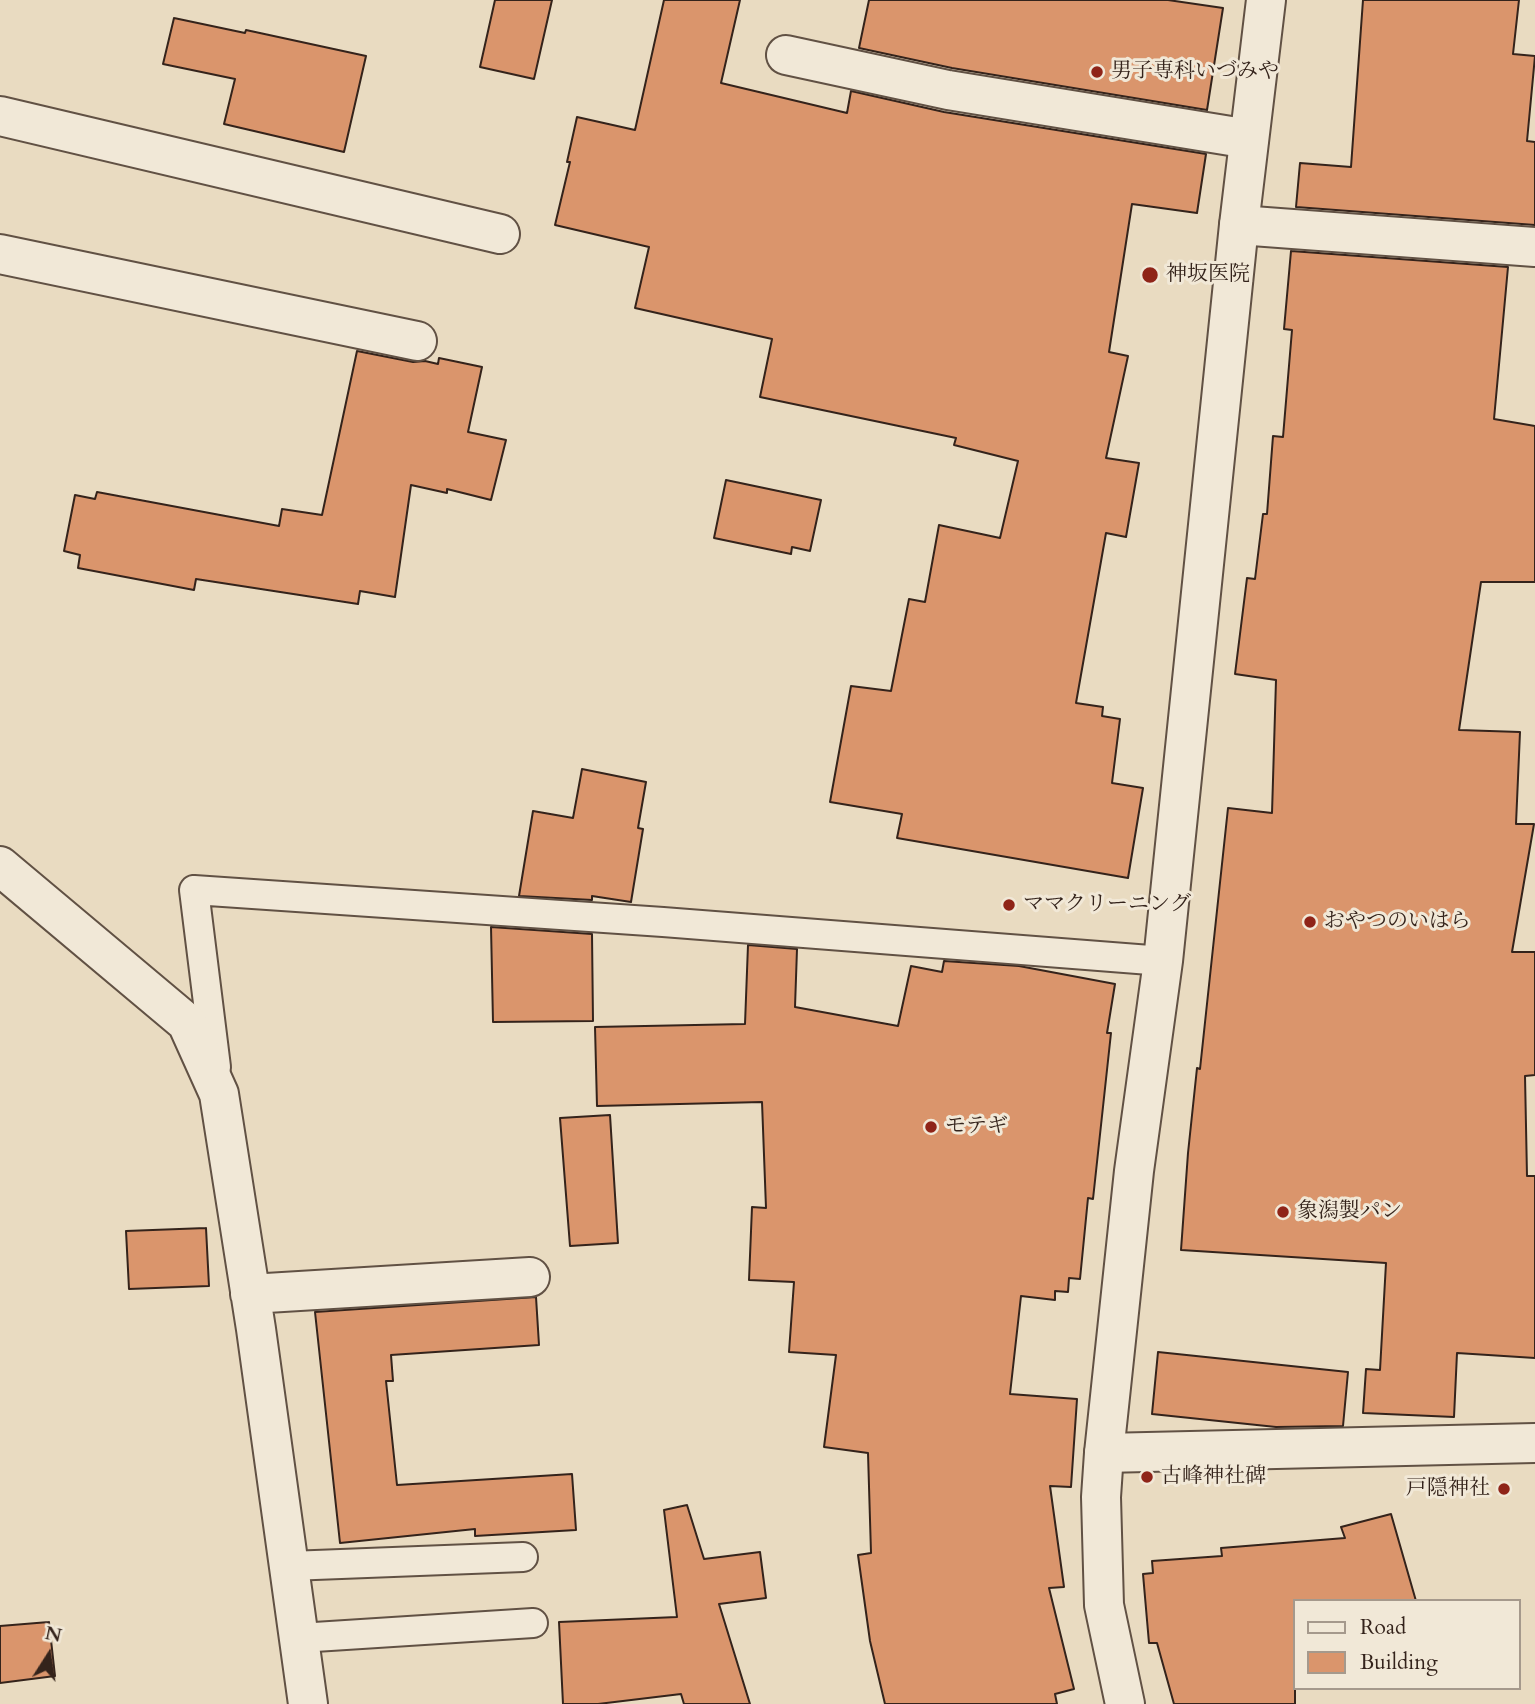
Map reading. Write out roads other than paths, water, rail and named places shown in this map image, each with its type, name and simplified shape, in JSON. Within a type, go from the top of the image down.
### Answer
[{"type":"street","points":[[1125,1704],[1104,1605],[1101,1497],[1104,1453],[1134,1171],[1163,961],[1239,225],[1266,0]]},
{"type":"street","points":[[786,55],[948,90],[1249,139]]},
{"type":"street","points":[[0,116],[500,234]]},
{"type":"street","points":[[1239,225],[1535,247]]},
{"type":"street","points":[[0,254],[417,341]]},
{"type":"street","points":[[0,866],[187,1023],[219,1094],[308,1704]]},
{"type":"street","points":[[250,1294],[530,1277]]},
{"type":"street","points":[[1104,1453],[1535,1443]]},
{"type":"lane","points":[[219,1094],[194,890],[649,921],[1163,961]]},
{"type":"lane","points":[[289,1566],[523,1557]]},
{"type":"lane","points":[[299,1638],[533,1623]]},
{"type":"place","name":"男子専科いづみや","points":[[1097,72]]},
{"type":"place","name":"神坂医院","points":[[1150,275]]},
{"type":"place","name":"ママクリーニング","points":[[1009,905]]},
{"type":"place","name":"おやつのいはら","points":[[1310,922]]},
{"type":"place","name":"モテギ","points":[[931,1127]]},
{"type":"place","name":"象潟製パン","points":[[1283,1212]]},
{"type":"place","name":"古峰神社碑","points":[[1147,1477]]},
{"type":"place","name":"戸隠神社","points":[[1504,1489]]}]
